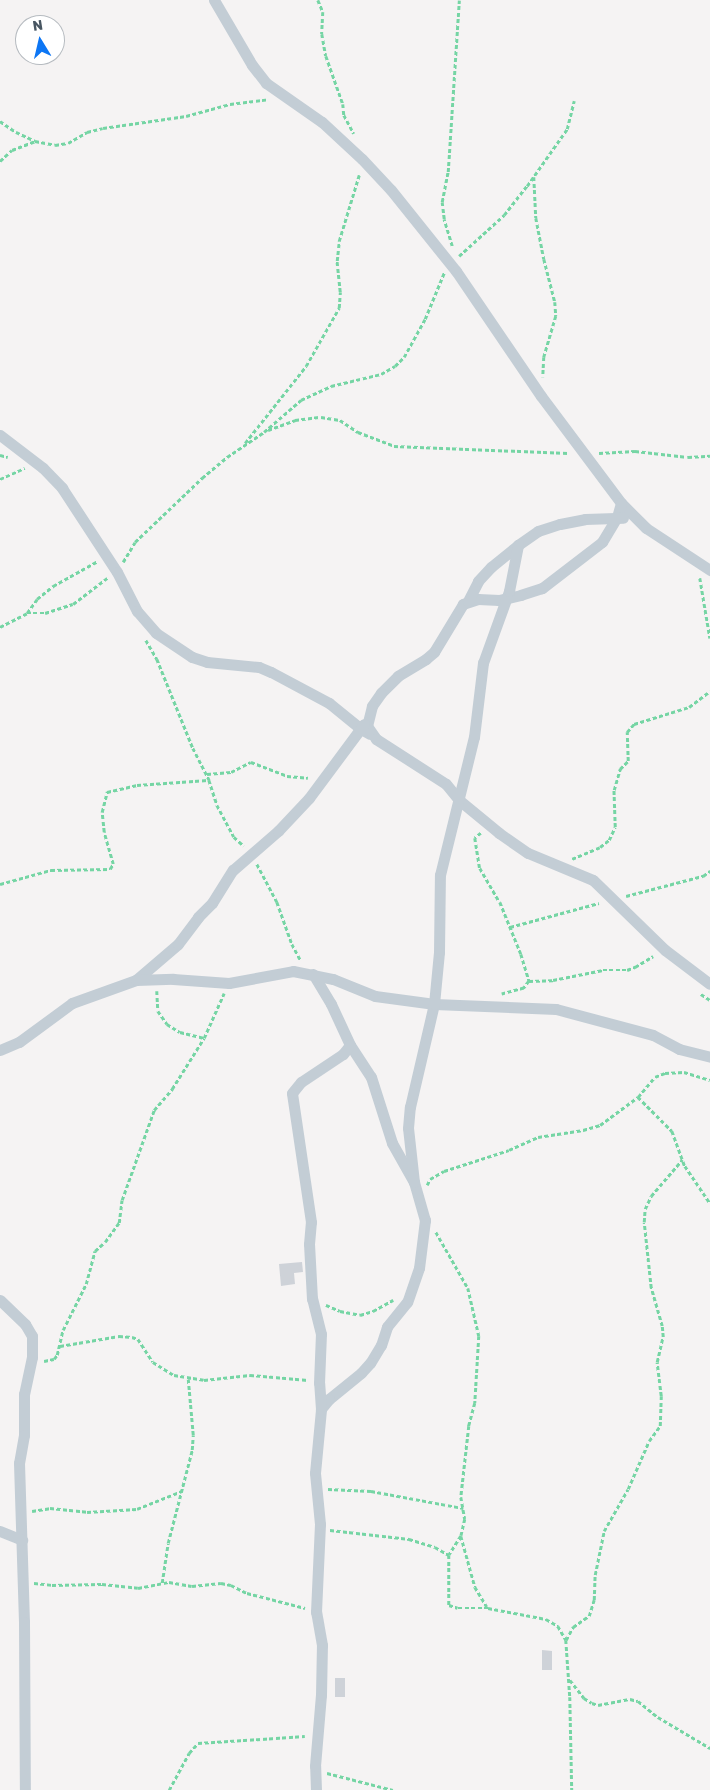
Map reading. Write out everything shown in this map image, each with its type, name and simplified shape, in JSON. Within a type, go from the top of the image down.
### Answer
[{"type":"street","points":[[214,0],[252,65],[266,83],[322,122],[362,159],[391,190],[456,271],[541,396],[621,503],[639,522],[698,564],[710,570]]},
{"type":"street","points":[[0,435],[36,463],[62,488],[117,572],[127,596],[156,633],[192,657],[207,662],[259,667],[329,703],[366,732],[446,784],[459,800],[495,830],[528,852],[592,880],[614,899],[665,950],[710,984]]},
{"type":"street","points":[[468,601],[521,595],[542,588],[595,549],[609,532],[617,518],[621,503]]},
{"type":"street","points":[[136,980],[178,944],[198,917],[212,903],[233,870],[252,856],[309,798],[324,775],[366,732],[368,716],[381,693],[398,676],[434,652],[459,609],[468,601],[478,580],[518,545],[538,531],[560,524],[598,517],[639,522]]},
{"type":"street","points":[[414,1182],[408,1128],[410,1108],[434,1004],[439,952],[440,875],[474,737],[482,664],[507,597],[518,545]]},
{"type":"street","points":[[0,1050],[19,1042],[72,1003],[136,980],[157,979],[229,983],[292,971],[332,978],[375,996],[434,1004],[556,1009],[653,1035],[679,1049],[710,1057]]},
{"type":"street","points":[[311,974],[331,1004],[350,1045],[371,1077],[392,1143],[414,1182],[420,1197],[425,1220],[419,1268],[407,1302],[387,1327],[381,1345],[362,1373],[329,1399],[321,1409]]},
{"type":"street","points":[[316,1790],[317,1737],[321,1720],[322,1645],[316,1612],[320,1529],[315,1473],[321,1409],[319,1383],[321,1334],[312,1299],[309,1244],[311,1222],[292,1093],[301,1082],[343,1054],[350,1045]]},
{"type":"street","points":[[0,1300],[25,1324],[32,1336],[31,1362],[24,1394],[24,1435],[19,1463],[22,1540],[25,1790]]},
{"type":"street","points":[[0,1531],[22,1540]]},
{"type":"path","points":[[318,0],[323,12],[322,34],[326,56],[343,104],[344,115],[357,137]]},
{"type":"path","points":[[459,0],[448,172],[442,202],[444,219],[456,259],[504,215],[534,177],[567,129],[574,102]]},
{"type":"path","points":[[0,121],[16,132],[35,141],[55,145],[68,143],[87,132],[103,128],[186,116],[247,101],[287,99]]},
{"type":"path","points":[[0,161],[12,150],[35,141]]},
{"type":"path","points":[[243,447],[306,366],[339,308],[340,292],[337,261],[339,241],[357,187],[362,159]]},
{"type":"path","points":[[534,177],[536,218],[544,259],[552,286],[556,316],[544,358],[541,396]]},
{"type":"path","points":[[27,613],[45,613],[73,604],[117,572],[135,542],[157,519],[202,478],[264,432],[301,400],[344,381],[381,374],[395,366],[404,357],[421,326],[434,298],[439,280],[449,264]]},
{"type":"path","points":[[264,432],[295,420],[321,417],[340,420],[358,432],[394,446],[584,454],[635,451],[688,457],[710,456]]},
{"type":"path","points":[[0,479],[36,463]]},
{"type":"path","points":[[0,627],[27,613],[37,599],[53,586],[106,557]]},
{"type":"path","points":[[698,564],[710,638]]},
{"type":"path","points":[[142,617],[146,640],[157,659],[192,748],[209,780],[217,805],[229,829],[252,856],[277,902],[292,944],[311,974]]},
{"type":"path","points":[[554,864],[586,854],[609,840],[616,827],[614,790],[620,769],[628,761],[627,732],[634,724],[689,707],[710,691]]},
{"type":"path","points":[[206,774],[231,772],[251,762],[287,776],[306,779],[324,775]]},
{"type":"path","points":[[0,884],[51,870],[110,869],[113,864],[104,832],[102,812],[107,792],[137,785],[209,780]]},
{"type":"path","points":[[495,830],[478,835],[476,844],[480,868],[495,890],[522,954],[529,981]]},
{"type":"path","points":[[510,927],[703,876],[710,871]]},
{"type":"path","points":[[529,981],[553,980],[604,970],[627,970],[665,950]]},
{"type":"path","points":[[157,979],[157,1007],[162,1017],[173,1028],[204,1038]]},
{"type":"path","points":[[487,1006],[500,995],[524,988],[529,981]]},
{"type":"path","points":[[31,1362],[54,1359],[60,1346],[63,1330],[88,1276],[95,1251],[105,1242],[119,1223],[122,1200],[151,1117],[172,1089],[204,1038],[229,983]]},
{"type":"path","points":[[420,1197],[430,1179],[444,1171],[503,1152],[546,1134],[592,1129],[614,1117],[638,1097],[655,1077],[673,1071],[695,1074],[710,1080]]},
{"type":"path","points":[[638,1097],[672,1132],[682,1160],[710,1203]]},
{"type":"path","points":[[566,1640],[573,1627],[589,1616],[594,1600],[594,1576],[604,1531],[628,1489],[649,1441],[660,1426],[661,1396],[658,1362],[663,1337],[662,1326],[651,1288],[644,1222],[645,1209],[651,1196],[682,1160]]},
{"type":"path","points":[[425,1220],[439,1237],[462,1276],[473,1302],[479,1336],[475,1403],[469,1426],[461,1497],[465,1520],[461,1536],[449,1555],[449,1605],[458,1608],[488,1608],[546,1620],[558,1626],[566,1640],[572,1790]]},
{"type":"path","points":[[312,1299],[340,1311],[360,1314],[378,1309],[394,1298]]},
{"type":"path","points":[[60,1346],[119,1336],[132,1337],[138,1339],[152,1362],[174,1375],[204,1380],[250,1374],[290,1377],[319,1383]]},
{"type":"path","points":[[162,1583],[168,1543],[192,1450],[194,1435],[188,1378]]},
{"type":"path","points":[[317,1492],[330,1489],[371,1491],[464,1508]]},
{"type":"path","points":[[21,1514],[50,1508],[87,1512],[137,1509],[182,1491]]},
{"type":"path","points":[[320,1529],[409,1539],[435,1547],[449,1555]]},
{"type":"path","points":[[461,1536],[474,1587],[488,1608]]},
{"type":"path","points":[[22,1572],[31,1582],[52,1585],[88,1583],[138,1588],[162,1583],[231,1585],[247,1593],[316,1612]]},
{"type":"path","points":[[569,1678],[584,1698],[592,1703],[598,1705],[627,1699],[638,1701],[658,1717],[710,1748]]},
{"type":"path","points":[[169,1790],[189,1754],[198,1743],[295,1736],[317,1737]]},
{"type":"path","points":[[316,1766],[333,1775],[393,1790]]},
{"type":"building","points":[[302,1262],[303,1272],[294,1273],[295,1284],[281,1286],[279,1264]]},
{"type":"building","points":[[542,1650],[552,1651],[552,1670],[542,1670]]},
{"type":"building","points":[[335,1678],[345,1678],[345,1697],[335,1697]]}]
